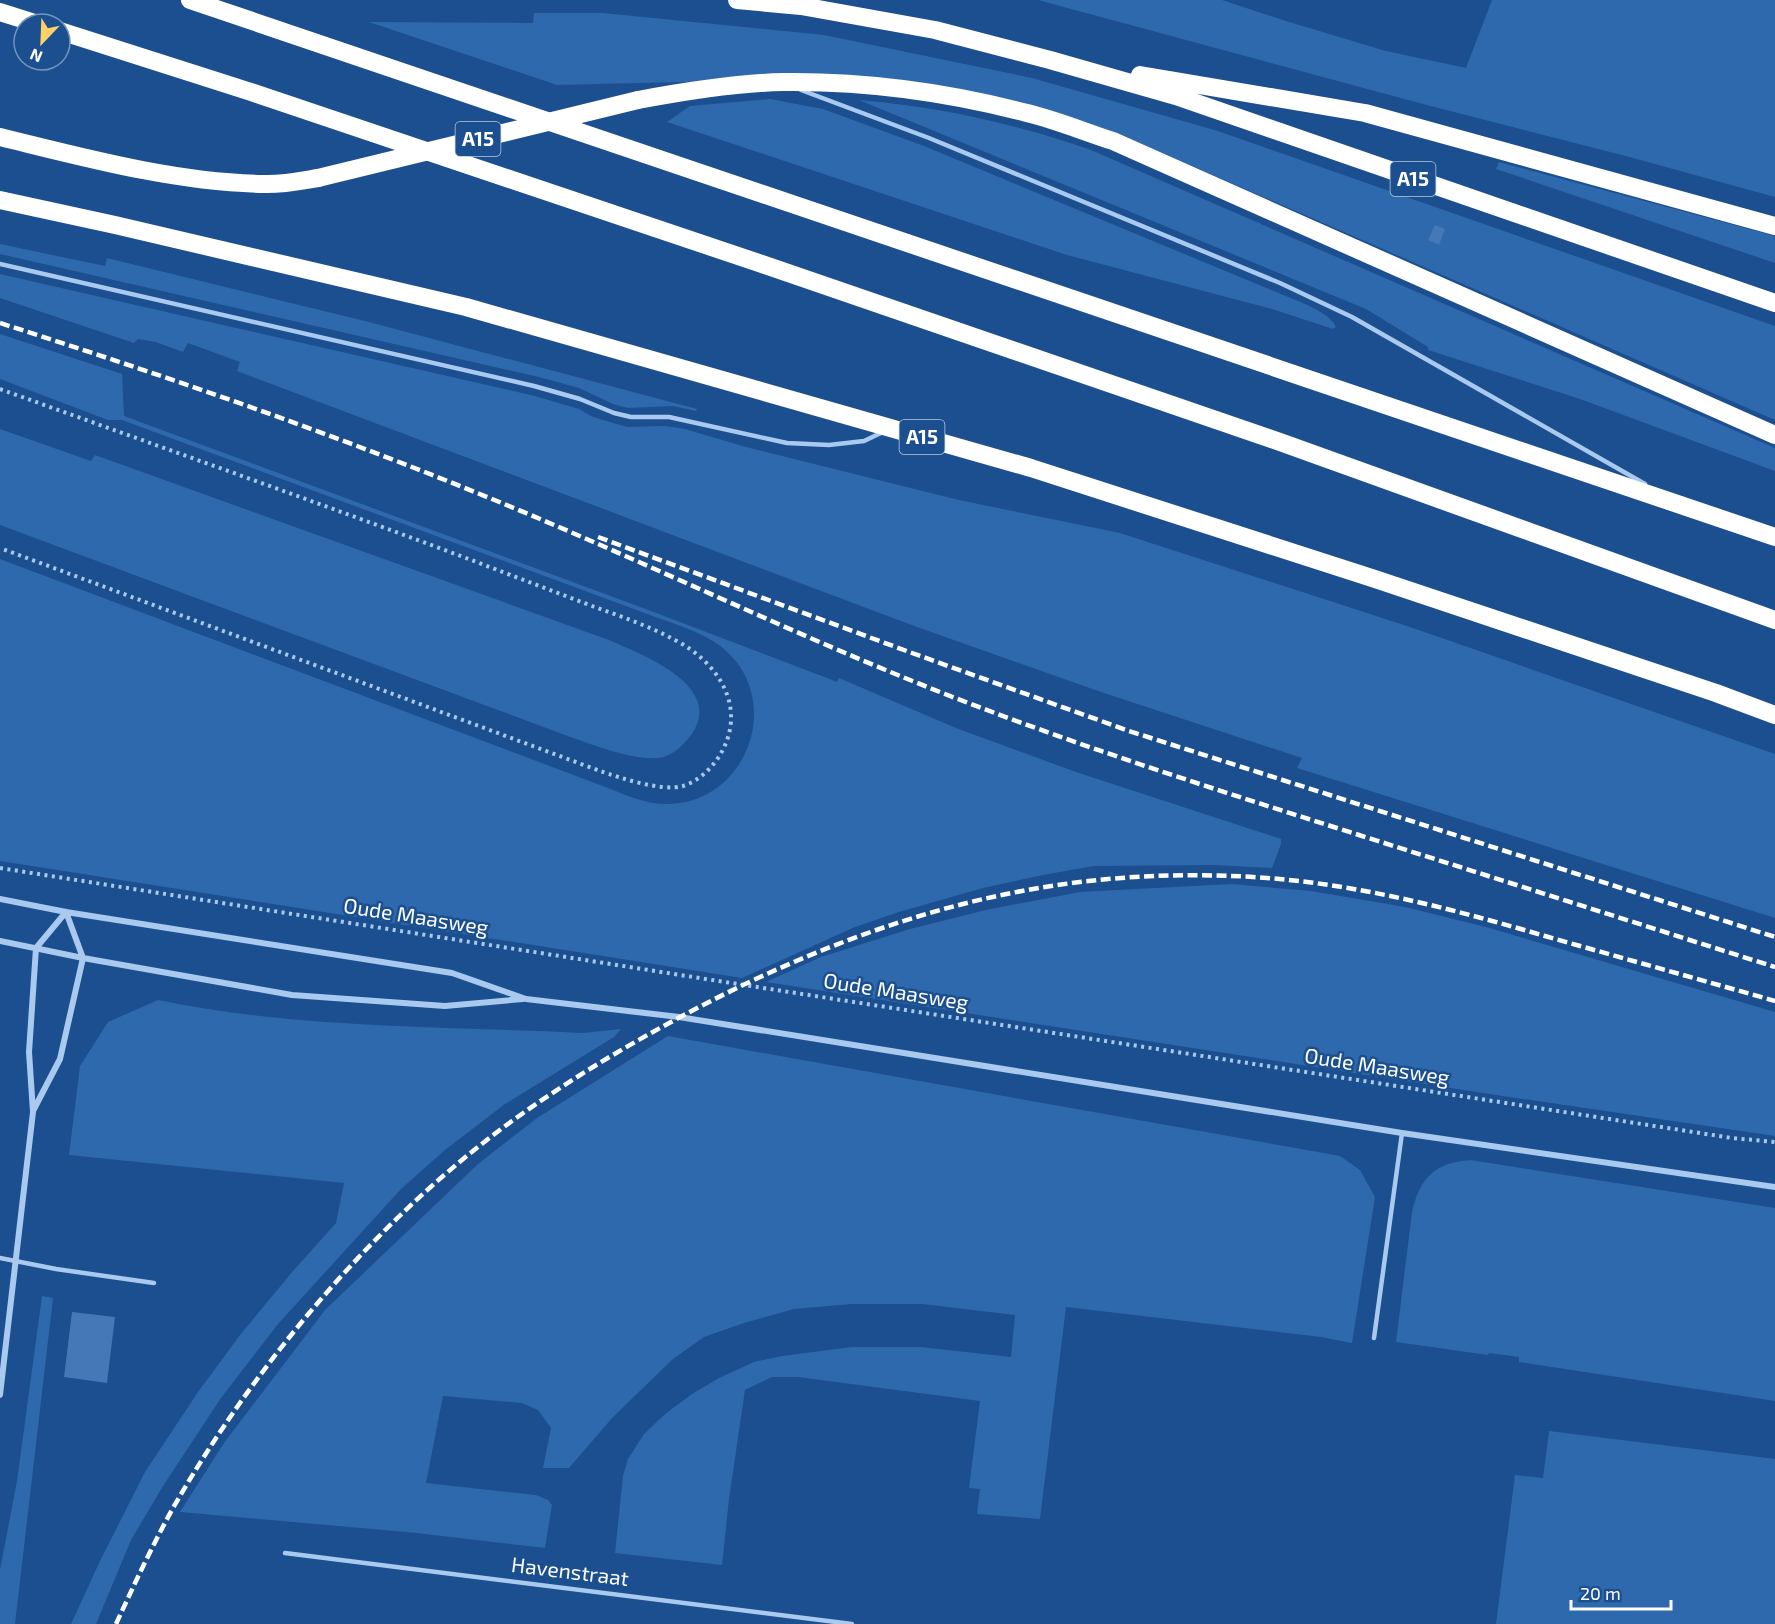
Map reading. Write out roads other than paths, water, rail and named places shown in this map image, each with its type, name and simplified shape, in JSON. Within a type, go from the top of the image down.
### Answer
[{"type":"highway","name":"A15","points":[[190,0],[1775,537]]},
{"type":"highway","name":"A15","points":[[737,0],[801,6],[935,30],[1176,96],[1775,303]]},
{"type":"highway","name":"A15","points":[[72,35],[262,96],[756,262],[1269,438],[1775,620]]},
{"type":"highway","name":"A15","points":[[1050,60],[1365,113],[1775,226]]},
{"type":"highway","name":"A15","points":[[0,137],[111,164],[201,181],[266,184],[318,178],[638,100],[690,90],[782,82],[858,84],[887,86],[968,99],[1028,113],[1113,141],[1775,435]]},
{"type":"highway","name":"A15","points":[[0,200],[466,307],[1042,471],[1375,579],[1705,689],[1775,715]]},
{"type":"street","points":[[0,898],[66,912],[452,974],[526,999]]},
{"type":"street","points":[[0,1395],[33,1112],[29,1052],[36,948],[66,912]]},
{"type":"street","points":[[33,1112],[60,1059],[83,958],[66,912]]},
{"type":"street","points":[[0,941],[292,995],[445,1006],[526,999],[680,1017],[1402,1132],[1775,1186]]},
{"type":"lane","points":[[782,82],[929,138],[1319,301],[1378,332],[1647,486]]},
{"type":"lane","points":[[0,264],[534,386],[631,417],[669,417],[787,443],[829,445],[864,441],[891,428]]},
{"type":"lane","points":[[1658,492],[1678,503]]},
{"type":"lane","points":[[1374,1338],[1402,1132]]},
{"type":"lane","points":[[0,1258],[56,1269],[154,1283]]},
{"type":"lane","name":"Havenstraat","points":[[285,1553],[852,1624]]},
{"type":"railway","points":[[0,323],[248,406],[371,451],[549,523],[888,671],[1048,732],[1255,802],[1775,967]]},
{"type":"railway","points":[[598,537],[1129,731],[1775,937]]},
{"type":"railway","points":[[116,1624],[173,1508],[242,1400],[323,1297],[413,1203],[462,1160],[512,1121],[567,1083],[624,1048],[743,985],[805,957],[867,933],[929,913],[991,897],[1054,886],[1119,878],[1185,875],[1253,877],[1328,885],[1401,898],[1775,1001]]}]
